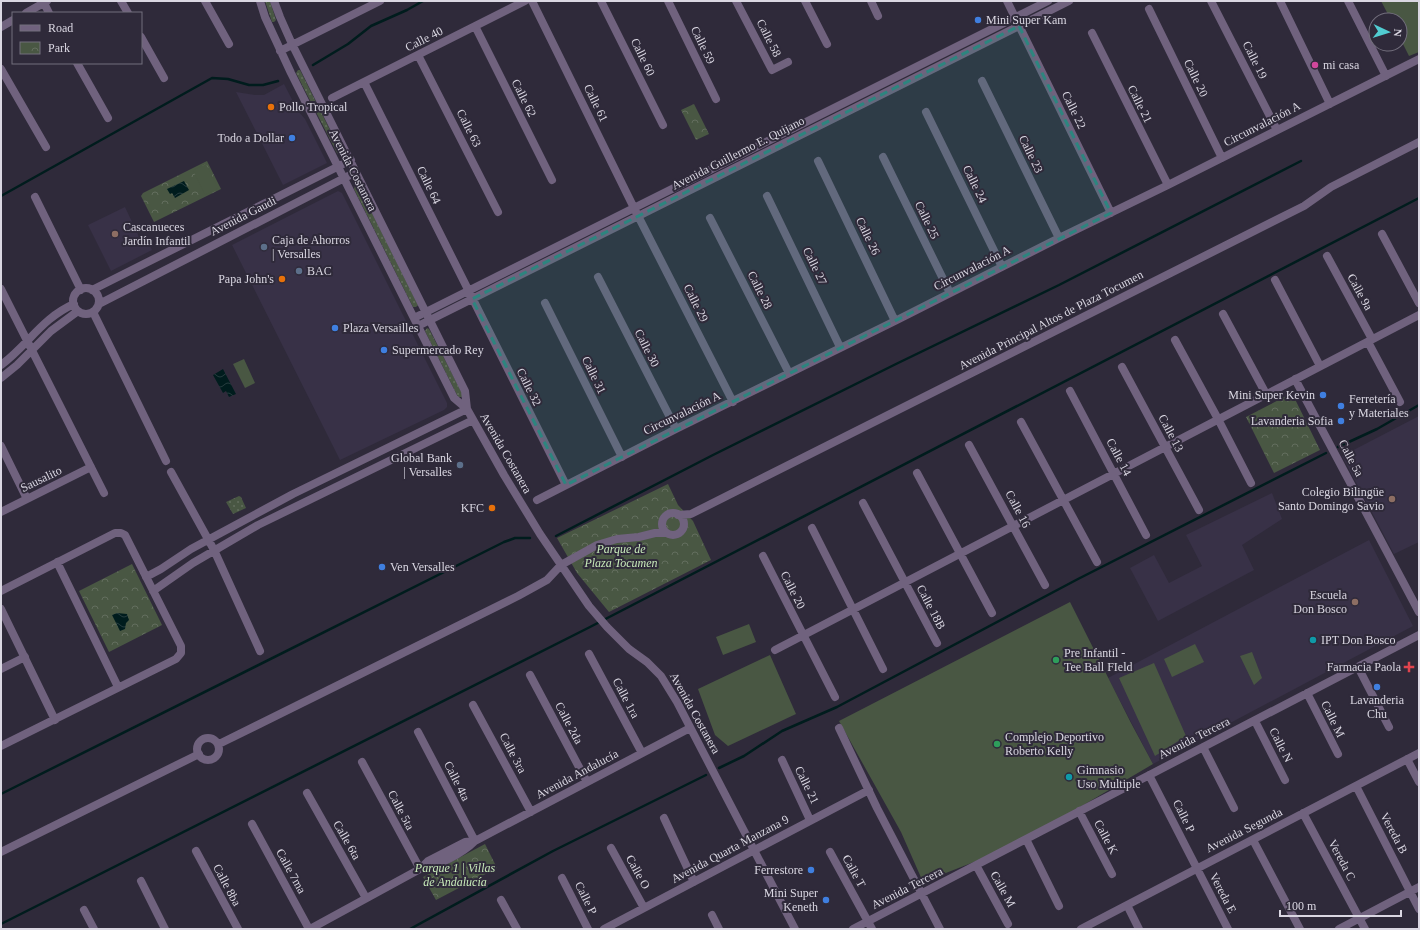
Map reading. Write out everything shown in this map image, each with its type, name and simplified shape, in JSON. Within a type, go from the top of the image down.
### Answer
[{"type":"street","points":[[121,1],[127,12]]},
{"type":"street","points":[[204,1],[229,44]]},
{"type":"street","name":"Avenida Costanera","points":[[260,1],[265,17],[280,51],[454,398],[466,408],[508,482],[540,534],[598,616],[629,649],[647,662],[661,676],[690,728],[795,929]]},
{"type":"street","name":"Avenida Costanera","points":[[274,1],[292,44],[465,391],[466,408]]},
{"type":"street","points":[[280,51],[380,1]]},
{"type":"street","name":"Calle 40","points":[[332,98],[525,1]]},
{"type":"street","name":"Calle 61","points":[[532,1],[638,216]]},
{"type":"street","name":"Calle 60","points":[[601,1],[663,124]]},
{"type":"street","name":"Calle 59","points":[[668,1],[716,99]]},
{"type":"street","name":"Calle 58","points":[[736,1],[772,70],[788,62]]},
{"type":"street","points":[[805,1],[827,44]]},
{"type":"street","points":[[871,1],[878,16]]},
{"type":"street","name":"Calle 22","points":[[1007,1],[1111,213]]},
{"type":"street","name":"Avenida Guillermo E. Quijano","points":[[414,318],[1048,1]]},
{"type":"street","name":"Avenida Guillermo E. Quijano","points":[[418,326],[1069,1]]},
{"type":"street","name":"Calle 19","points":[[1211,1],[1277,130]]},
{"type":"street","points":[[1280,1],[1330,104]]},
{"type":"street","points":[[1348,1],[1386,76]]},
{"type":"street","points":[[28,12],[45,2],[49,12]]},
{"type":"street","name":"Calle 20","points":[[1149,9],[1222,158]]},
{"type":"street","points":[[1,27],[12,21]]},
{"type":"street","name":"Calle 62","points":[[475,26],[552,180]]},
{"type":"street","name":"Calle 21","points":[[1092,33],[1168,185]]},
{"type":"street","points":[[142,39],[164,78]]},
{"type":"street","name":"Calle 63","points":[[418,55],[498,212]]},
{"type":"street","name":"Circunvalación A","points":[[536,500],[1419,59]]},
{"type":"street","points":[[78,64],[108,118]]},
{"type":"street","points":[[1,69],[46,147]]},
{"type":"street","name":"Calle 23","points":[[982,81],[1059,238]]},
{"type":"street","name":"Calle 64","points":[[364,82],[472,299]]},
{"type":"street","points":[[884,83],[888,92]]},
{"type":"street","name":"Calle 24","points":[[926,112],[1002,266]]},
{"type":"street","name":"Avenida Principal Altos de Plaza Tocumen","points":[[678,515],[691,514],[1304,206],[1332,187],[1419,142]]},
{"type":"street","points":[[763,143],[767,152]]},
{"type":"street","name":"Calle 25","points":[[883,157],[950,293]]},
{"type":"street","name":"Avenida Gaudi","points":[[94,291],[161,255],[350,160]]},
{"type":"street","name":"Calle 26","points":[[818,161],[895,321]]},
{"type":"street","name":"Avenida Gaudi","points":[[99,304],[356,172]]},
{"type":"street","name":"Calle 27","points":[[767,196],[840,348]]},
{"type":"street","points":[[35,197],[80,290]]},
{"type":"street","name":"Calle 29","points":[[638,216],[733,402]]},
{"type":"street","name":"Calle 28","points":[[710,218],[789,373]]},
{"type":"street","points":[[1382,234],[1419,303]]},
{"type":"street","points":[[195,238],[204,250]]},
{"type":"street","points":[[161,255],[167,269]]},
{"type":"street","name":"Calle 9a","points":[[1327,256],[1400,402]]},
{"type":"street","name":"Calle 30","points":[[598,277],[676,429]]},
{"type":"street","points":[[1275,280],[1320,366]]},
{"type":"street","points":[[1,289],[104,493]]},
{"type":"street","points":[[80,290],[94,291],[98,296],[99,304],[97,309],[93,312],[85,314],[78,311],[74,304],[74,297],[80,290]]},
{"type":"street","name":"Calle 32","points":[[472,299],[566,485]]},
{"type":"street","name":"Calle 31","points":[[545,303],[622,457]]},
{"type":"street","points":[[1,365],[27,341],[46,320],[59,311],[74,304]]},
{"type":"street","points":[[1,378],[17,365],[55,327],[78,311]]},
{"type":"street","points":[[93,312],[166,462]]},
{"type":"street","points":[[1223,314],[1266,394]]},
{"type":"street","points":[[775,650],[1419,315]]},
{"type":"street","points":[[1174,340],[1218,419],[1251,483]]},
{"type":"street","name":"Calle 13","points":[[1122,367],[1199,510]]},
{"type":"street","name":"Calle 5a","points":[[1295,379],[1419,612]]},
{"type":"street","name":"Calle 14","points":[[1070,391],[1146,535]]},
{"type":"street","points":[[146,577],[161,569],[207,537],[466,408]]},
{"type":"street","points":[[153,591],[193,563],[258,525],[473,420]]},
{"type":"street","points":[[1022,422],[1097,562]]},
{"type":"street","name":"Calle 16","points":[[969,445],[1045,585]]},
{"type":"street","points":[[1,446],[27,499]]},
{"type":"street","name":"Sausalito","points":[[1,512],[91,467]]},
{"type":"street","points":[[171,472],[214,550],[260,651]]},
{"type":"street","points":[[917,473],[959,554],[992,613]]},
{"type":"street","points":[[293,494],[299,505]]},
{"type":"street","name":"Calle 18B","points":[[863,503],[937,643]]},
{"type":"street","points":[[671,513],[678,515],[683,520],[684,524],[682,531],[679,534],[672,536],[663,530],[661,523],[664,516],[671,513]]},
{"type":"street","name":"Avenida Principal Altos de Plaza Tocumen","points":[[684,524],[691,514]]},
{"type":"street","points":[[812,528],[884,669]]},
{"type":"street","points":[[219,744],[518,596],[547,580],[561,565],[597,545],[606,541],[654,533],[663,530]]},
{"type":"street","points":[[1,591],[115,533],[121,532],[125,536],[153,591],[180,646],[181,653],[176,659],[1,746]]},
{"type":"street","name":"Calle 20","points":[[763,556],[835,697]]},
{"type":"street","points":[[57,562],[118,687]]},
{"type":"street","points":[[1,609],[55,720]]},
{"type":"street","name":"Avenida Tercera","points":[[853,929],[1419,635]]},
{"type":"street","name":"Calle 1ra","points":[[589,654],[642,753]]},
{"type":"street","points":[[1,669],[25,657]]},
{"type":"street","points":[[1358,667],[1389,727]]},
{"type":"street","name":"Calle 2da","points":[[530,675],[588,782]]},
{"type":"street","name":"Calle M","points":[[1307,693],[1338,754]]},
{"type":"street","name":"Calle 3ra","points":[[473,705],[531,812]]},
{"type":"street","name":"Calle N","points":[[1255,720],[1285,780]]},
{"type":"street","name":"Avenida Andalucía","points":[[309,929],[420,869],[431,867],[467,849],[475,841],[690,728]]},
{"type":"street","points":[[839,728],[940,929]]},
{"type":"street","name":"Calle 4ta","points":[[418,732],[475,841]]},
{"type":"street","points":[[204,738],[211,738],[219,744],[218,754],[213,759],[203,759],[199,754],[197,751],[198,743],[204,738]]},
{"type":"street","points":[[1203,746],[1234,808]]},
{"type":"street","name":"Avenida Segunda","points":[[1081,929],[1419,753]]},
{"type":"street","points":[[1,852],[199,754]]},
{"type":"street","points":[[1407,759],[1419,782]]},
{"type":"street","name":"Calle 21","points":[[782,760],[810,820]]},
{"type":"street","name":"Calle 5ta","points":[[362,762],[420,869]]},
{"type":"street","name":"Calle P","points":[[1149,775],[1196,869]]},
{"type":"street","name":"Vereda B","points":[[1356,786],[1419,909]]},
{"type":"street","name":"Avenida Quarta Manzana 9","points":[[604,929],[869,790]]},
{"type":"street","name":"Calle 6ta","points":[[307,793],[366,898]]},
{"type":"street","name":"Calle K","points":[[1079,811],[1112,874]]},
{"type":"street","name":"Vereda C","points":[[1303,813],[1365,929]]},
{"type":"street","points":[[664,818],[694,882]]},
{"type":"street","name":"Calle 7ma","points":[[252,824],[309,929]]},
{"type":"street","points":[[1026,839],[1059,906]]},
{"type":"street","points":[[1253,840],[1300,929]]},
{"type":"street","name":"Calle O","points":[[611,848],[644,908]]},
{"type":"street","name":"Calle 8ba","points":[[196,851],[238,929]]},
{"type":"street","name":"Calle T","points":[[830,852],[868,921]]},
{"type":"street","name":"Calle M","points":[[976,865],[1008,924]]},
{"type":"street","name":"Vereda E","points":[[1196,869],[1228,929]]},
{"type":"street","name":"Calle P","points":[[562,878],[588,929]]},
{"type":"street","points":[[141,881],[165,929]]},
{"type":"street","points":[[1339,929],[1419,887]]},
{"type":"street","points":[[502,900],[517,929]]},
{"type":"street","points":[[1127,905],[1139,929]]},
{"type":"street","points":[[84,910],[94,929]]},
{"type":"street","points":[[712,915],[719,929]]},
{"type":"street","points":[[868,921],[872,929]]},
{"type":"highlighted area","points":[[1019,26],[1111,213],[566,485],[472,299]]},
{"type":"shaded area","points":[[284,84],[298,111],[305,119],[327,163],[283,185],[236,92],[264,95]]},
{"type":"shaded area","points":[[338,191],[342,193],[447,403],[447,407],[444,410],[340,460],[232,245]]},
{"type":"shaded area","name":"Cascanueces Jardín Infantil","points":[[125,207],[142,243],[150,246],[152,250],[111,271],[88,225]]},
{"type":"shaded area","name":"Colegio Bilingüe Santo Domingo Savio","points":[[1419,416],[1419,542],[1394,554],[1342,456]]},
{"type":"shaded area","points":[[1272,493],[1282,519],[1242,545],[1254,570],[1158,621],[1130,568],[1154,555],[1169,583],[1202,566],[1186,535]]},
{"type":"shaded area","points":[[1369,540],[1413,626],[1153,764],[1108,678]]},
{"type":"green space","points":[[265,1],[270,1],[276,20],[274,22],[272,22]]},
{"type":"green space","points":[[1381,1],[1419,1],[1419,52],[1409,56],[1407,52],[1408,12],[1387,12]]},
{"type":"green space","points":[[300,70],[341,152],[339,154],[337,153],[296,73]]},
{"type":"green space","points":[[694,104],[709,134],[696,140],[681,110]]},
{"type":"green space","points":[[207,161],[221,189],[154,222],[141,196],[143,193]]},
{"type":"green space","points":[[206,164],[218,188],[205,195],[193,170]]},
{"type":"green space","points":[[355,186],[359,187],[418,305],[416,307],[413,307],[354,189]]},
{"type":"green space","points":[[427,328],[429,329],[463,397],[458,397],[425,331]]},
{"type":"green space","points":[[244,359],[255,383],[245,388],[233,364]]},
{"type":"green space","points":[[1292,393],[1320,450],[1274,473],[1246,417]]},
{"type":"green space","name":"Parque de Plaza Tocumen","points":[[668,484],[678,505],[693,521],[711,560],[609,612],[577,573],[557,538]]},
{"type":"green space","points":[[239,496],[241,497],[246,508],[233,514],[226,502]]},
{"type":"green space","points":[[132,564],[162,625],[109,652],[79,591]]},
{"type":"green space","name":"Complejo Deportivo Roberto Kelly","points":[[1070,602],[1153,764],[1012,847],[923,882],[901,832],[839,721]]},
{"type":"green space","points":[[749,624],[756,642],[723,655],[716,637]]},
{"type":"green space","points":[[1195,644],[1204,662],[1172,677],[1164,659]]},
{"type":"green space","points":[[1252,652],[1262,678],[1254,685],[1240,656]]},
{"type":"green space","points":[[770,655],[796,714],[728,746],[715,735],[698,689]]},
{"type":"green space","points":[[1154,663],[1186,736],[1155,756],[1119,678]]},
{"type":"green space","name":"Parque 1 | Villas de Andalucía","points":[[485,844],[497,868],[436,900],[423,877]]},
{"type":"water","points":[[184,181],[189,190],[175,198],[167,189]]},
{"type":"water","points":[[223,369],[236,394],[229,397],[226,391],[223,393],[213,375]]},
{"type":"water","points":[[117,613],[127,614],[129,620],[126,623],[125,629],[120,631],[112,615]]},
{"type":"waterway","points":[[313,65],[348,44],[371,26],[423,1]]},
{"type":"waterway","points":[[1,196],[212,78],[228,79],[249,85],[263,85],[278,81]]},
{"type":"waterway","points":[[556,536],[713,455],[1059,285],[1301,161]]},
{"type":"waterway","points":[[1,924],[590,627],[1419,198]]},
{"type":"waterway","points":[[1338,447],[1377,429],[1419,405]]},
{"type":"waterway","points":[[719,768],[744,756],[782,731],[837,707],[1078,579],[1326,453]]},
{"type":"waterway","points":[[1,794],[504,542],[515,538],[530,538]]},
{"type":"waterway","points":[[410,929],[553,851],[706,775]]},
{"type":"place","name":"Mini Super Kam","points":[[978,20]]},
{"type":"place","name":"mi casa","points":[[1315,65]]},
{"type":"place","name":"Pollo Tropical","points":[[271,107]]},
{"type":"place","name":"Todo a Dollar","points":[[292,138]]},
{"type":"place","name":"Cascanueces Jardín Infantil","points":[[115,234]]},
{"type":"place","name":"Caja de Ahorros | Versalles","points":[[264,247]]},
{"type":"place","name":"BAC","points":[[299,271]]},
{"type":"place","name":"Papa John's","points":[[282,279]]},
{"type":"place","name":"Plaza Versailles","points":[[335,328]]},
{"type":"place","name":"Supermercado Rey","points":[[384,350]]},
{"type":"place","name":"Mini Super Kevin","points":[[1323,395]]},
{"type":"place","name":"Ferretería y Materiales","points":[[1341,406]]},
{"type":"place","name":"Lavanderia Sofia","points":[[1341,421]]},
{"type":"place","name":"Global Bank | Versalles","points":[[460,465]]},
{"type":"place","name":"Colegio Bilingüe Santo Domingo Savio","points":[[1392,499]]},
{"type":"place","name":"KFC","points":[[492,508]]},
{"type":"place","name":"Ven Versalles","points":[[382,567]]},
{"type":"place","name":"Escuela Don Bosco","points":[[1355,602]]},
{"type":"place","name":"IPT Don Bosco","points":[[1313,640]]},
{"type":"place","name":"Pre Infantil - Tee Ball FIeld","points":[[1056,660]]},
{"type":"place","name":"Farmacia Paola","points":[[1409,667]]},
{"type":"place","name":"Lavanderia Chu","points":[[1377,687]]},
{"type":"place","name":"Complejo Deportivo Roberto Kelly","points":[[997,744]]},
{"type":"place","name":"Gimnasio Uso Multiple","points":[[1069,777]]},
{"type":"place","name":"Ferrestore","points":[[811,870]]},
{"type":"place","name":"Mini Super Keneth","points":[[826,900]]}]
